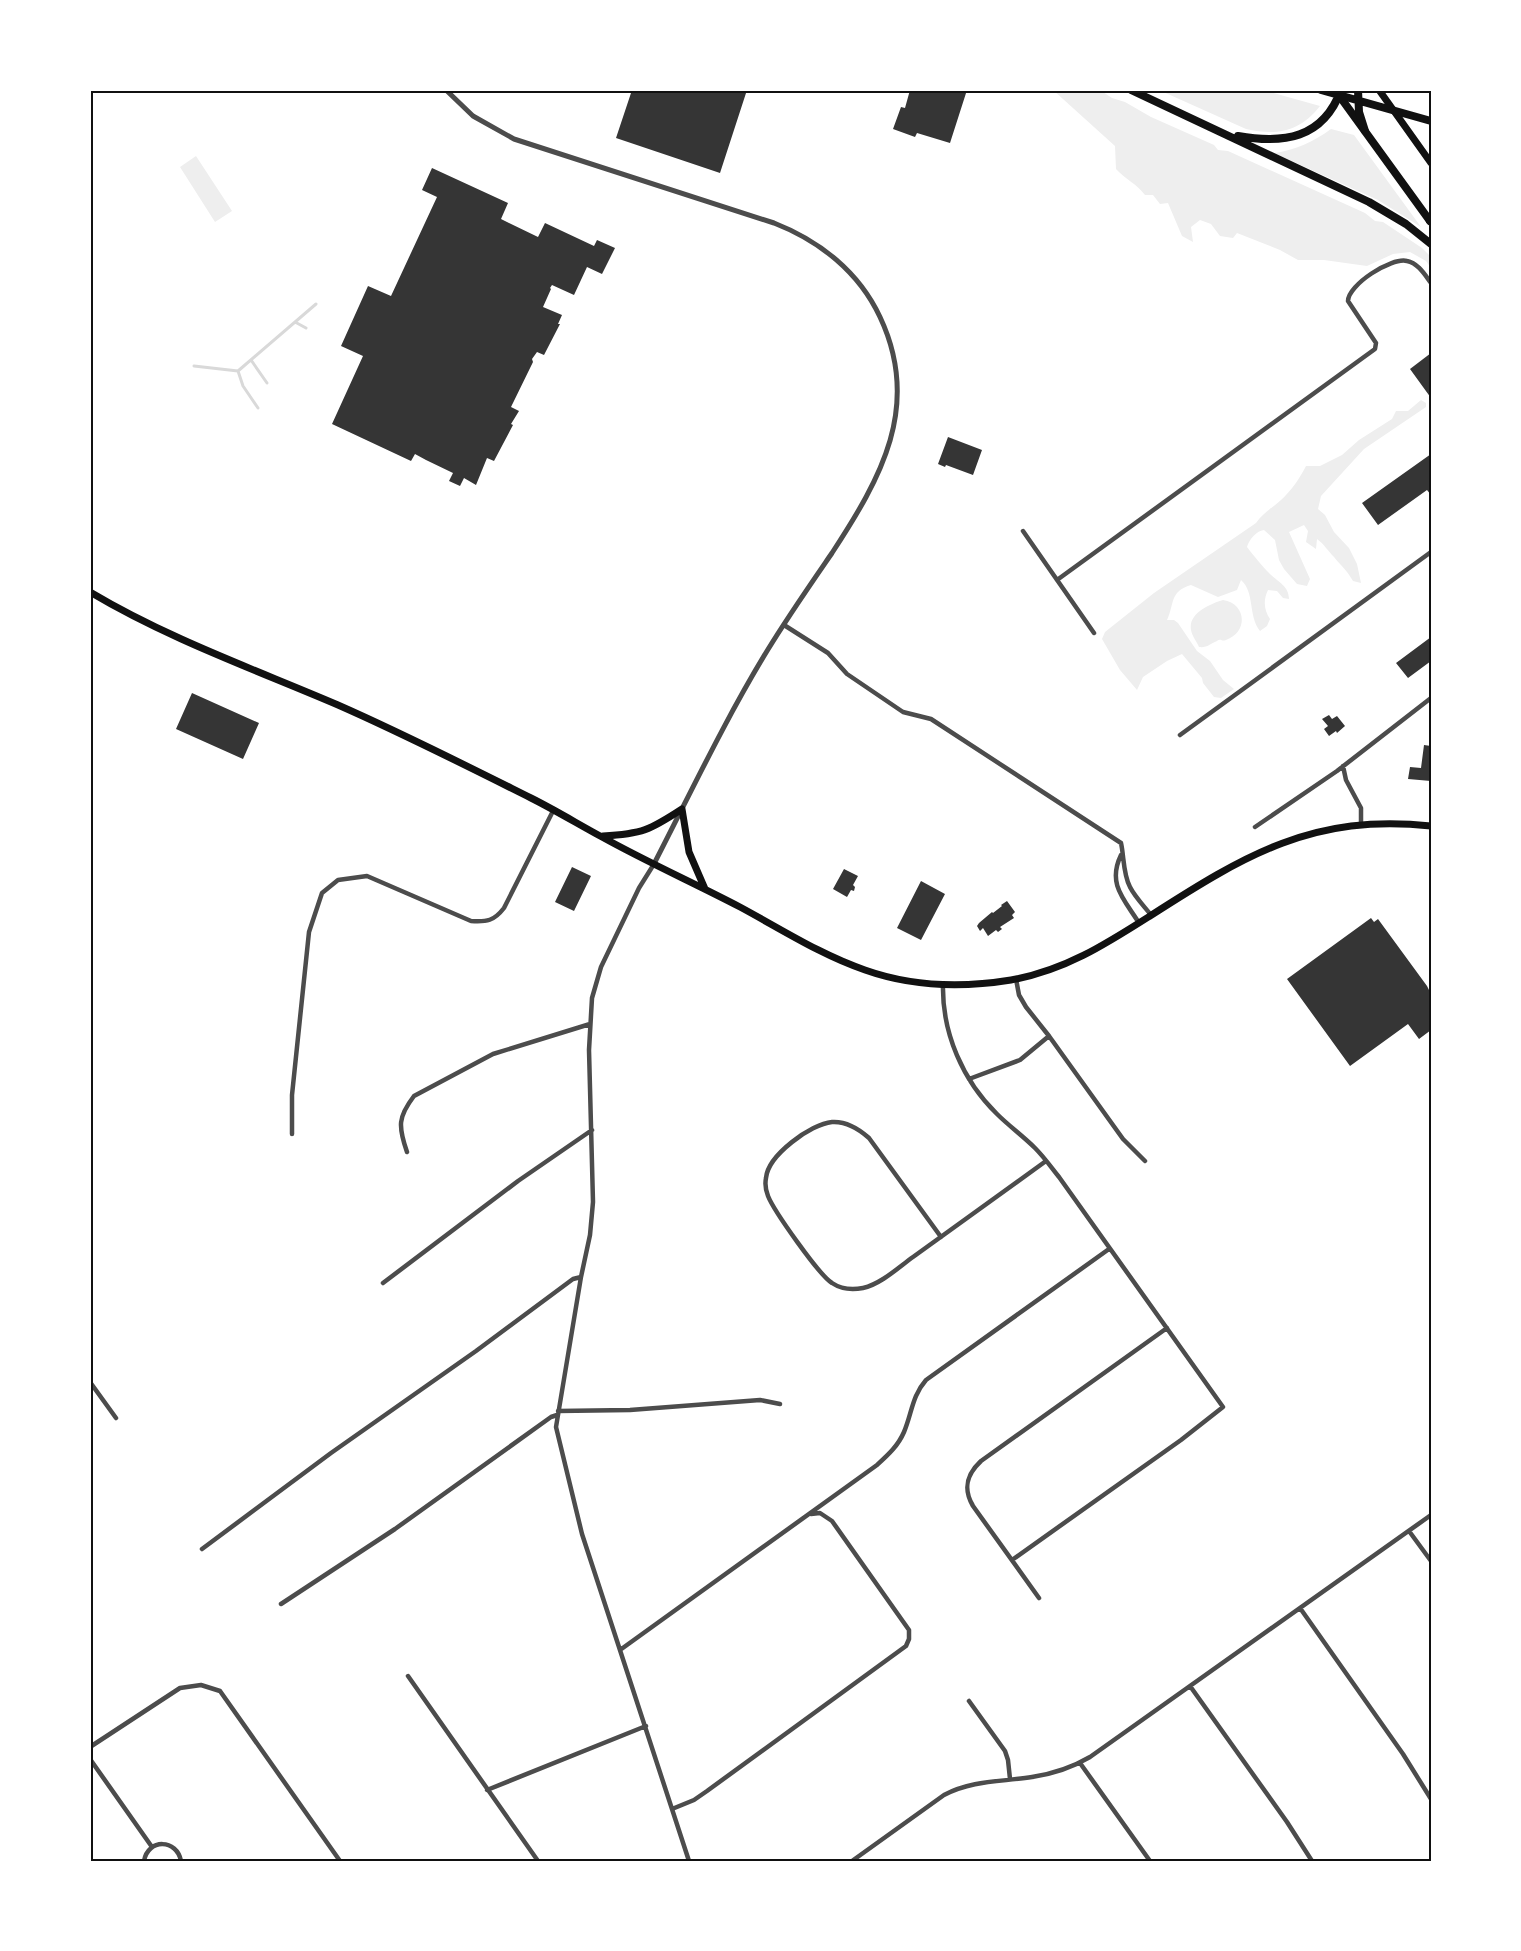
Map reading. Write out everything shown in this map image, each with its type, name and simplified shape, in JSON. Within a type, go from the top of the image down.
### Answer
[{"type":"highway","points":[[1131,90],[1387,211],[1431,244]]},
{"type":"highway","points":[[1321,90],[1431,121]]},
{"type":"highway","points":[[1358,90],[1359,112],[1367,134]]},
{"type":"highway","points":[[1229,135],[1256,139],[1286,139],[1310,130],[1332,107],[1338,92]]},
{"type":"highway","points":[[1338,92],[1431,222]]},
{"type":"main road","points":[[1378,90],[1431,163]]},
{"type":"main road","points":[[90,593],[153,627],[384,725],[554,809],[796,938],[850,964],[900,980],[943,985],[983,984],[1046,972],[1082,958],[1215,875],[1264,850],[1310,834],[1361,824],[1393,823],[1431,826]]},
{"type":"main road","points":[[601,836],[625,835],[648,830],[682,809],[689,852],[705,889]]},
{"type":"street","points":[[446,90],[473,116],[514,139],[784,227],[811,241],[828,252],[850,273],[869,297],[887,334],[896,369],[897,406],[892,440],[883,465],[867,497],[784,625],[724,727],[654,864],[639,888],[597,977],[592,998],[590,1024],[593,1202],[590,1235],[556,1427],[582,1534],[689,1861]]},
{"type":"street","points":[[1057,580],[1375,349],[1374,340],[1350,304],[1348,297],[1351,290],[1366,278],[1395,261],[1412,262],[1431,283]]},
{"type":"street","points":[[1023,531],[1094,633]]},
{"type":"street","points":[[1180,735],[1431,552]]},
{"type":"street","points":[[784,625],[828,654],[847,674],[903,712],[931,719],[1121,843],[1121,855],[1115,874],[1117,884],[1138,923]]},
{"type":"street","points":[[1255,827],[1343,766],[1431,698]]},
{"type":"street","points":[[1343,766],[1346,780],[1361,808],[1361,824]]},
{"type":"street","points":[[292,1134],[292,1095],[309,932],[322,893],[338,880],[367,876],[471,921],[485,922],[496,919],[509,899],[554,809]]},
{"type":"street","points":[[1121,855],[1125,863],[1129,886],[1151,915]]},
{"type":"street","points":[[1016,979],[1022,1001],[1123,1138],[1145,1161]]},
{"type":"street","points":[[943,985],[944,1008],[950,1034],[969,1079],[996,1114],[1036,1149],[1046,1161],[1223,1407],[1172,1447],[1012,1560]]},
{"type":"street","points":[[407,1152],[401,1135],[400,1121],[405,1107],[414,1096],[493,1054],[590,1024]]},
{"type":"street","points":[[969,1079],[1020,1060],[1049,1035]]},
{"type":"street","points":[[940,1238],[869,1138],[859,1129],[847,1124],[834,1122],[819,1125],[792,1142],[780,1152],[765,1177],[767,1195],[818,1270],[835,1285],[843,1288],[866,1287],[878,1282],[940,1238],[1046,1161]]},
{"type":"street","points":[[383,1283],[518,1181],[592,1130]]},
{"type":"street","points":[[620,1650],[877,1465],[895,1448],[904,1432],[914,1396],[926,1380],[1109,1248]]},
{"type":"street","points":[[202,1548],[380,1417],[476,1351],[573,1279],[581,1277]]},
{"type":"street","points":[[1039,1598],[968,1498],[966,1487],[968,1476],[974,1468],[1167,1328]]},
{"type":"street","points":[[90,1382],[116,1418]]},
{"type":"street","points":[[281,1604],[396,1529],[558,1413],[760,1401],[780,1404]]},
{"type":"street","points":[[672,1809],[684,1805],[707,1791],[906,1646],[909,1630],[832,1521],[820,1514],[807,1515]]},
{"type":"street","points":[[852,1861],[944,1795],[974,1783],[1043,1775],[1080,1763],[1431,1515]]},
{"type":"street","points":[[1409,1531],[1431,1561]]},
{"type":"street","points":[[1300,1608],[1403,1754],[1431,1799]]},
{"type":"street","points":[[408,1676],[538,1861]]},
{"type":"street","points":[[90,1747],[180,1688],[201,1685],[220,1691],[340,1861]]},
{"type":"street","points":[[1190,1686],[1312,1861]]},
{"type":"street","points":[[969,1701],[1005,1751],[1010,1779]]},
{"type":"street","points":[[487,1790],[646,1726]]},
{"type":"street","points":[[90,1759],[152,1846]]},
{"type":"street","points":[[1080,1763],[1150,1861]]},
{"type":"street","points":[[144,1861],[152,1846],[164,1843],[179,1852],[181,1861]]},
{"type":"shaded area","points":[[1053,90],[1100,90],[1151,117],[1214,145],[1218,150],[1228,151],[1365,213],[1422,248],[1431,257],[1431,268],[1426,261],[1410,252],[1393,254],[1367,266],[1324,260],[1298,260],[1280,250],[1237,233],[1233,238],[1220,236],[1211,224],[1200,220],[1191,227],[1193,242],[1182,236],[1168,203],[1160,204],[1153,195],[1145,195],[1120,173],[1116,169],[1115,146]]},
{"type":"shaded area","points":[[1159,90],[1263,90],[1320,106],[1296,127],[1267,132],[1246,129]]},
{"type":"shaded area","points":[[1331,129],[1354,135],[1421,227],[1378,200],[1274,153],[1304,145]]},
{"type":"shaded area","points":[[196,156],[232,211],[215,222],[180,167]]},
{"type":"shaded area","points":[[1421,400],[1426,403],[1426,407],[1364,449],[1321,496],[1318,509],[1349,548],[1357,564],[1361,583],[1353,581],[1317,539],[1316,549],[1306,542],[1308,531],[1304,525],[1289,532],[1310,579],[1307,586],[1297,584],[1279,560],[1275,540],[1264,530],[1258,532],[1247,547],[1266,570],[1285,587],[1289,595],[1289,599],[1283,598],[1277,591],[1268,590],[1265,609],[1270,619],[1267,626],[1260,631],[1256,625],[1248,591],[1241,580],[1237,590],[1218,597],[1191,585],[1184,588],[1176,595],[1167,620],[1174,620],[1178,623],[1197,651],[1210,661],[1223,680],[1234,689],[1221,698],[1214,697],[1182,654],[1143,677],[1137,690],[1120,670],[1102,639],[1105,632],[1154,593],[1256,523],[1288,493],[1306,466],[1320,466],[1342,455],[1359,440],[1392,419],[1396,411],[1408,411]]},
{"type":"shaded area","points":[[1223,600],[1231,602],[1240,612],[1242,618],[1238,631],[1226,640],[1199,647],[1191,630],[1193,619],[1201,610]]},
{"type":"building","points":[[632,90],[747,90],[720,173],[616,138]]},
{"type":"building","points":[[910,90],[967,90],[950,143],[917,133],[915,137],[893,129],[901,107],[905,108]]},
{"type":"building","points":[[432,168],[508,203],[501,219],[538,237],[545,223],[594,246],[597,240],[615,248],[602,274],[587,267],[574,295],[552,285],[550,288],[543,307],[562,315],[558,324],[560,324],[544,355],[537,352],[532,359],[533,362],[511,407],[519,411],[511,424],[513,425],[494,461],[487,458],[476,485],[464,478],[460,486],[449,481],[453,473],[415,454],[411,461],[332,424],[363,356],[341,346],[368,286],[391,296],[437,197],[422,190]]},
{"type":"building","points":[[1431,353],[1431,398],[1410,369]]},
{"type":"building","points":[[948,437],[982,450],[973,475],[938,464]]},
{"type":"building","points":[[1431,454],[1431,495],[1427,490],[1378,525],[1362,503]]},
{"type":"building","points":[[1431,637],[1431,661],[1408,678],[1396,663]]},
{"type":"building","points":[[192,693],[259,723],[243,759],[176,729]]},
{"type":"building","points":[[1329,715],[1332,719],[1337,716],[1345,726],[1329,736],[1324,729],[1328,726],[1322,719]]},
{"type":"building","points":[[1424,745],[1431,746],[1431,781],[1408,779],[1410,767],[1421,768]]},
{"type":"building","points":[[572,867],[591,876],[574,911],[555,902]]},
{"type":"building","points":[[844,869],[858,876],[853,885],[854,891],[851,890],[847,897],[833,889]]},
{"type":"building","points":[[921,881],[945,894],[921,940],[897,928]]},
{"type":"building","points":[[1007,901],[1015,912],[1012,915],[1014,918],[1000,927],[1002,929],[998,932],[996,930],[988,936],[983,928],[980,931],[977,926],[979,923]]},
{"type":"building","points":[[1371,918],[1374,922],[1378,919],[1427,986],[1431,994],[1431,1030],[1419,1039],[1408,1024],[1350,1066],[1287,979]]},
{"type":"waterway","points":[[194,366],[238,371],[316,304]]},
{"type":"waterway","points":[[295,322],[306,328]]},
{"type":"waterway","points":[[251,360],[267,383]]},
{"type":"waterway","points":[[238,371],[243,386],[258,408]]}]
